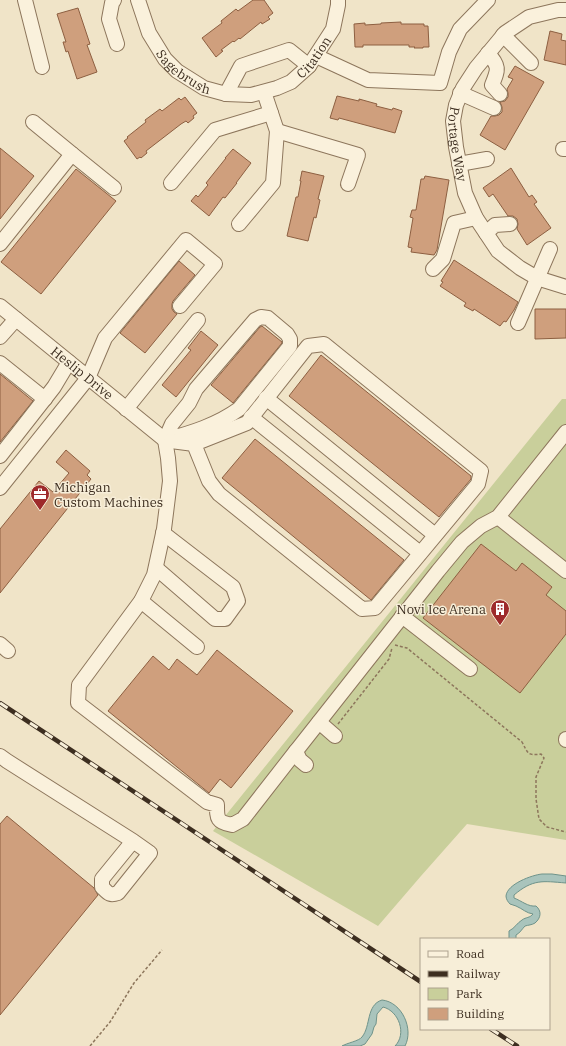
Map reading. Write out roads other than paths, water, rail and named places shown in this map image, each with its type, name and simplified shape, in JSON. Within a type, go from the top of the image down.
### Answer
[{"type":"street","points":[[25,0],[42,67]]},
{"type":"street","points":[[114,0],[108,19],[117,44]]},
{"type":"street","name":"Sagebrush","points":[[138,0],[149,32],[165,59],[177,71],[204,88],[226,94],[251,96],[264,92]]},
{"type":"street","points":[[226,94],[241,66],[289,50],[312,61],[368,80],[440,83],[450,52],[460,29],[488,0]]},
{"type":"street","name":"Citation","points":[[264,92],[291,82],[312,61],[333,29],[341,1]]},
{"type":"street","name":"Portage Way","points":[[565,7],[529,17],[503,35],[476,68],[460,93],[453,121],[456,147],[465,193],[476,218],[498,251],[520,268],[537,278],[566,287]]},
{"type":"street","points":[[503,35],[531,63]]},
{"type":"street","points":[[488,53],[497,64],[497,72],[492,85],[500,94]]},
{"type":"street","points":[[239,224],[273,183],[277,131],[264,92]]},
{"type":"street","points":[[460,93],[494,108]]},
{"type":"street","points":[[171,183],[215,130],[271,112]]},
{"type":"street","points":[[33,122],[114,188]]},
{"type":"street","points":[[277,131],[358,155],[348,184]]},
{"type":"street","points":[[0,244],[72,154]]},
{"type":"street","points":[[459,164],[487,159]]},
{"type":"street","points":[[433,269],[443,259],[454,223],[476,218]]},
{"type":"street","points":[[486,233],[495,225],[510,224]]},
{"type":"street","points":[[0,488],[88,378],[105,338],[186,240],[215,264],[180,306]]},
{"type":"street","points":[[518,323],[550,249]]},
{"type":"street","name":"Heslip Drive","points":[[0,306],[165,440]]},
{"type":"street","points":[[165,440],[197,431],[230,416],[239,409],[290,346],[290,339],[287,334],[268,318],[261,317],[254,320],[196,389],[189,403],[172,424],[165,440],[170,481],[163,533],[154,575],[141,601],[79,685],[78,703],[207,802],[217,805],[217,817],[222,823],[232,825],[243,819],[299,761],[319,722],[438,571],[462,542],[481,526],[498,517],[566,432]]},
{"type":"street","points":[[0,337],[16,319]]},
{"type":"street","points":[[126,409],[198,320]]},
{"type":"street","points":[[165,440],[194,444],[247,423],[308,346],[324,344],[480,471],[478,484],[375,608],[362,608],[218,494],[209,481],[194,444]]},
{"type":"street","points":[[0,456],[54,387],[69,362]]},
{"type":"street","points":[[0,363],[45,399]]},
{"type":"street","points":[[266,398],[435,535]]},
{"type":"street","points":[[251,417],[420,553]]},
{"type":"street","points":[[498,517],[566,571]]},
{"type":"street","points":[[156,568],[215,619],[225,618],[238,601],[233,587],[163,533]]},
{"type":"street","points":[[141,601],[197,647]]},
{"type":"street","points":[[402,616],[470,669]]},
{"type":"street","points":[[319,722],[337,730]]},
{"type":"street","points":[[0,756],[133,841]]},
{"type":"water","points":[[552,874],[566,876],[566,883],[538,882],[527,886],[514,895],[514,898],[525,904],[536,906],[540,914],[539,919],[535,923],[525,926],[516,935],[516,938],[509,938],[509,931],[520,921],[533,914],[510,904],[506,897],[507,892],[515,884],[532,876]]},
{"type":"water","points":[[382,1000],[395,1006],[404,1017],[408,1032],[405,1046],[395,1046],[399,1041],[401,1029],[400,1024],[389,1009],[383,1007],[377,1014],[376,1024],[372,1034],[365,1044],[360,1046],[342,1046],[362,1037],[367,1027],[373,1006]]},
{"type":"railway","points":[[0,703],[420,981]]},
{"type":"railway","points":[[493,1030],[517,1046]]},
{"type":"place","name":"Michigan Custom Machines","points":[[40,511]]},
{"type":"place","name":"Novi Ice Arena","points":[[500,626]]}]
